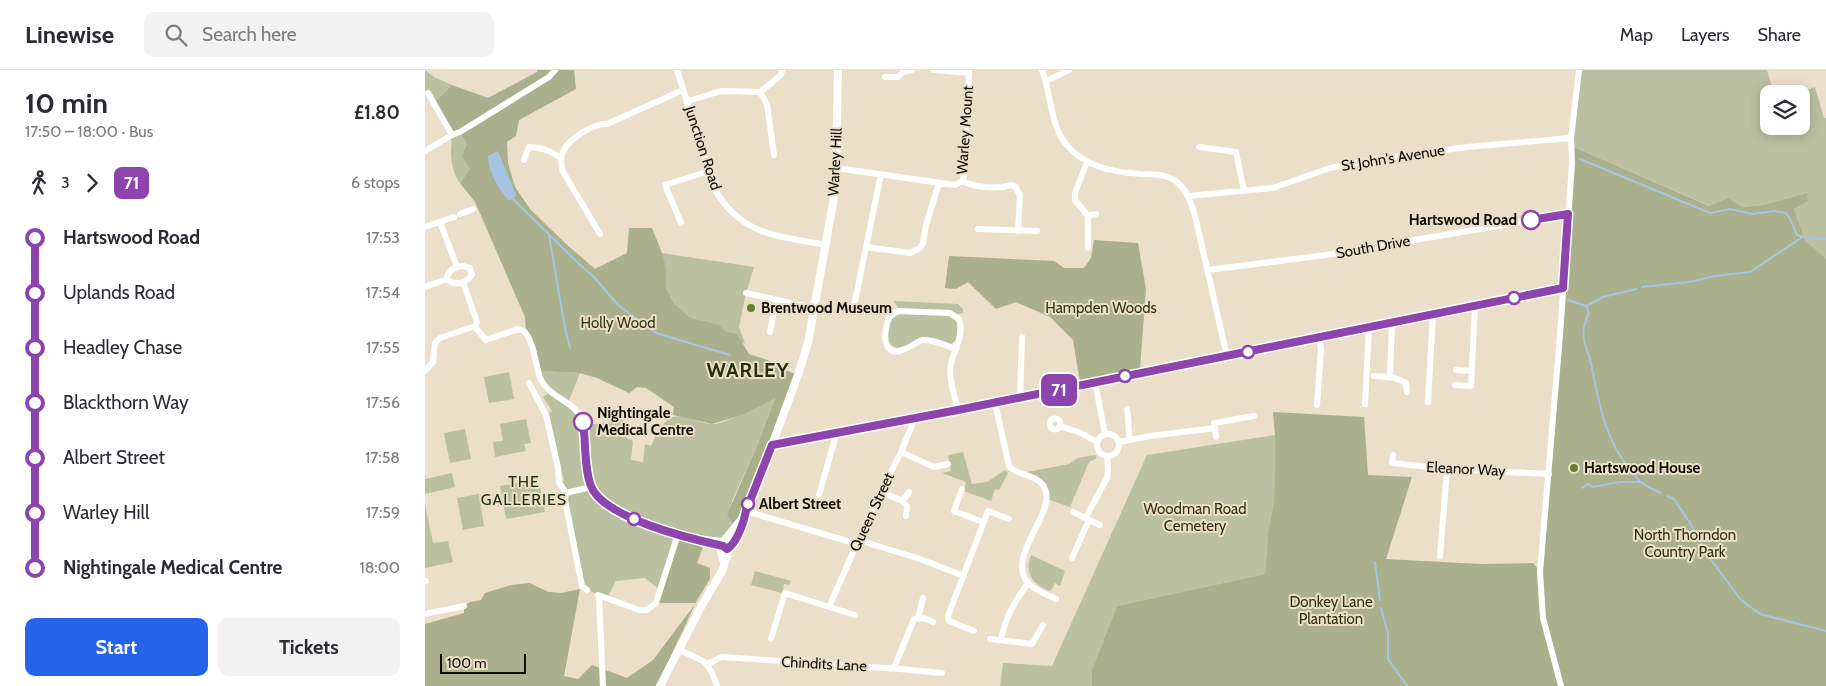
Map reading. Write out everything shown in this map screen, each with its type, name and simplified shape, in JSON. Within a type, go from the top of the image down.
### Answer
[{"type":"main road","name":"Warley Hill","points":[[719,574],[726,544],[745,520],[746,511],[806,349],[826,245],[836,168],[838,70]]},
{"type":"main road","name":"Warley Hill","points":[[661,686],[722,571],[726,544]]},
{"type":"street","points":[[425,151],[460,132],[549,77],[555,70]]},
{"type":"street","name":"Junction Road","points":[[677,70],[715,190],[726,207],[752,228],[770,234],[826,245]]},
{"type":"street","points":[[688,101],[721,91],[760,92],[781,75],[782,70]]},
{"type":"street","points":[[885,77],[898,77],[903,72],[912,70]]},
{"type":"street","points":[[933,70],[969,71]]},
{"type":"street","points":[[1042,70],[1059,132],[1065,142],[1087,162],[1114,171],[1166,176],[1177,182],[1189,196],[1227,356]]},
{"type":"street","points":[[1046,80],[1069,70]]},
{"type":"street","points":[[1561,686],[1543,618],[1540,572],[1572,164],[1571,138],[1579,70]]},
{"type":"street","name":"Warley Mount","points":[[836,168],[955,185],[962,181],[964,177],[969,71]]},
{"type":"street","points":[[600,234],[561,170],[561,158],[569,142],[602,124],[607,124],[683,90]]},
{"type":"street","points":[[760,92],[767,104],[774,155]]},
{"type":"street","points":[[428,93],[452,135]]},
{"type":"street","points":[[425,105],[433,100]]},
{"type":"street","name":"St John's Avenue","points":[[1189,196],[1273,188],[1349,163],[1467,147],[1571,138]]},
{"type":"street","points":[[524,160],[529,147],[549,150],[561,158]]},
{"type":"street","points":[[1203,149],[1237,152],[1244,191]]},
{"type":"street","points":[[1087,162],[1075,193],[1075,200],[1089,216],[1088,248]]},
{"type":"street","points":[[681,224],[665,185],[709,171]]},
{"type":"street","points":[[853,311],[881,174]]},
{"type":"street","points":[[962,181],[979,186],[1015,186],[1020,195],[1019,231]]},
{"type":"street","points":[[866,247],[910,253],[923,250],[926,225],[939,183]]},
{"type":"street","points":[[425,228],[473,210]]},
{"type":"street","points":[[1089,216],[1097,214]]},
{"type":"street","name":"South Drive","points":[[1208,270],[1326,256],[1568,214]]},
{"type":"street","points":[[440,222],[457,267]]},
{"type":"street","points":[[978,230],[1037,231]]},
{"type":"street","points":[[467,266],[472,271],[469,279],[463,282],[453,284],[447,279],[450,271],[457,267],[467,266]]},
{"type":"street","points":[[425,287],[447,279]]},
{"type":"street","points":[[463,282],[477,322],[475,327]]},
{"type":"street","points":[[772,445],[995,403],[1563,288]]},
{"type":"street","points":[[746,293],[813,308]]},
{"type":"street","points":[[770,332],[776,301]]},
{"type":"street","points":[[1455,385],[1471,386],[1475,306]]},
{"type":"street","points":[[956,349],[927,340],[902,350],[892,350],[887,346],[885,340],[887,322],[891,314],[899,311],[954,314],[959,319],[960,327],[956,349],[950,370],[958,410]]},
{"type":"street","points":[[1428,402],[1433,314]]},
{"type":"street","points":[[1390,377],[1392,322]]},
{"type":"street","points":[[425,371],[433,362],[437,340],[475,327]]},
{"type":"street","points":[[475,327],[485,340],[518,329],[526,333],[542,383],[577,411],[583,422],[588,477],[591,487],[598,497],[620,513],[678,534],[726,544]]},
{"type":"street","points":[[1365,404],[1369,327]]},
{"type":"street","points":[[1020,398],[1023,337]]},
{"type":"street","points":[[1317,405],[1321,348],[1319,337]]},
{"type":"street","points":[[1456,370],[1472,370]]},
{"type":"street","points":[[1374,376],[1390,377],[1406,383],[1407,392]]},
{"type":"street","points":[[1095,382],[1105,434]]},
{"type":"street","points":[[529,383],[547,415],[559,482],[566,493],[565,500],[582,586],[587,590]]},
{"type":"street","points":[[995,403],[1009,466],[1012,470],[1039,481],[1044,486],[1047,494],[1045,506],[1024,553],[1023,568],[1028,583],[1056,599]]},
{"type":"street","points":[[1127,409],[1130,423],[1128,428],[1130,440]]},
{"type":"street","points":[[1119,442],[1254,416]]},
{"type":"street","name":"Queen Street","points":[[829,607],[915,418]]},
{"type":"street","points":[[1214,423],[1216,437]]},
{"type":"street","points":[[1060,426],[1081,433],[1097,442]]},
{"type":"street","points":[[819,495],[836,434]]},
{"type":"street","points":[[1105,434],[1112,434],[1119,442],[1119,448],[1116,452],[1107,456],[1099,453],[1097,442],[1098,438],[1105,434]]},
{"type":"street","points":[[901,452],[934,467],[948,464]]},
{"type":"street","name":"Eleanor Way","points":[[1393,455],[1392,464],[1549,474]]},
{"type":"street","points":[[1072,558],[1087,519],[1107,478],[1107,456]]},
{"type":"street","points":[[1440,556],[1447,469]]},
{"type":"street","points":[[566,493],[591,487]]},
{"type":"street","points":[[962,489],[954,511],[983,522]]},
{"type":"street","points":[[880,492],[901,500],[907,506],[906,516]]},
{"type":"street","points":[[901,500],[909,492]]},
{"type":"street","points":[[746,511],[917,558],[964,576]]},
{"type":"street","points":[[974,631],[947,619],[988,511],[1009,519]]},
{"type":"street","points":[[1073,512],[1100,525]]},
{"type":"street","points":[[603,686],[598,596],[639,610],[647,610],[656,603],[678,534]]},
{"type":"street","points":[[699,539],[719,548],[722,560]]},
{"type":"street","points":[[713,544],[726,544]]},
{"type":"street","points":[[1001,640],[1005,622],[1013,604],[1028,583]]},
{"type":"street","points":[[771,639],[785,593],[855,615]]},
{"type":"street","points":[[894,668],[912,623],[918,618],[923,598]]},
{"type":"street","points":[[425,614],[464,606]]},
{"type":"street","points":[[918,618],[933,622]]},
{"type":"street","points":[[989,639],[1032,644],[1043,625]]},
{"type":"street","points":[[679,650],[707,664],[717,686]]},
{"type":"street","name":"Chindits Lane","points":[[707,664],[721,657],[894,668],[942,673]]},
{"type":"green space","points":[[425,70],[434,77],[452,85],[433,104],[425,92]]},
{"type":"green space","name":"Holly Wood","points":[[537,70],[551,70],[551,74],[555,70],[574,70],[576,89],[519,120],[516,136],[507,142],[508,163],[515,187],[530,209],[595,269],[627,253],[629,228],[652,228],[666,268],[666,289],[674,304],[690,318],[719,325],[726,332],[737,334],[749,354],[777,363],[785,370],[798,375],[746,511],[733,524],[727,515],[757,446],[775,398],[742,415],[712,424],[673,415],[674,407],[646,388],[637,387],[629,393],[597,378],[580,373],[538,371],[526,333],[525,317],[475,202],[460,183],[470,169],[462,156],[467,145],[460,132],[452,135],[433,104],[452,85],[488,98],[537,72]]},
{"type":"green space","points":[[1579,70],[1767,70],[1771,85],[1760,85],[1760,135],[1810,135],[1810,89],[1815,87],[1824,118],[1826,118],[1826,260],[1805,240],[1794,209],[1807,193],[1762,205],[1743,207],[1728,198],[1710,206],[1574,147],[1571,138]]},
{"type":"green space","points":[[460,132],[467,145],[470,169],[460,183],[452,163],[452,142],[449,137]]},
{"type":"green space","name":"North Thorndon Country Park","points":[[1574,147],[1709,206],[1728,198],[1743,207],[1762,205],[1807,193],[1808,201],[1794,209],[1805,240],[1826,259],[1826,686],[1092,686],[1092,670],[1117,606],[1265,574],[1268,532],[1274,502],[1275,435],[1273,412],[1364,417],[1368,475],[1412,477],[1386,559],[1481,564],[1533,563],[1540,571]]},
{"type":"green space","name":"Hampden Woods","points":[[1094,240],[1138,243],[1146,289],[1140,369],[1080,382],[1073,340],[1050,317],[1016,302],[996,309],[968,282],[956,289],[945,288],[949,256],[1054,261],[1064,268],[1084,268],[1091,258]]},
{"type":"green space","points":[[662,253],[754,267],[739,327],[745,343],[736,343],[665,314]]},
{"type":"green space","points":[[894,301],[958,304],[963,309],[963,313],[899,309]]},
{"type":"green space","points":[[899,314],[949,316],[956,321],[958,327],[956,340],[951,344],[933,338],[897,348],[892,346],[889,342],[887,331],[891,321]]},
{"type":"green space","points":[[538,371],[580,373],[568,403],[584,426],[624,419],[619,434],[633,441],[631,460],[643,462],[645,444],[651,446],[658,430],[670,418],[682,417],[703,423],[718,423],[734,418],[775,397],[757,446],[732,501],[733,524],[719,541],[678,535],[660,590],[645,578],[616,581],[606,600],[582,586],[565,500],[559,482],[564,481],[549,413],[552,411],[543,397],[550,392]]},
{"type":"green space","points":[[509,372],[514,399],[489,403],[484,377]]},
{"type":"green space","points":[[526,419],[531,443],[524,444],[526,451],[495,457],[493,442],[503,441],[500,424]]},
{"type":"green space","points":[[465,429],[471,459],[450,463],[444,433]]},
{"type":"green space","name":"Woodman Road Cemetery","points":[[1275,435],[1274,502],[1268,532],[1265,574],[1117,606],[1092,670],[1092,686],[1000,686],[1003,663],[1052,666],[1147,455]]},
{"type":"green space","points":[[963,452],[972,484],[987,482],[1005,470],[1008,473],[999,490],[995,489],[991,501],[964,491],[966,482],[942,473],[951,471],[948,455]]},
{"type":"green space","points":[[1095,455],[1097,458],[1089,462],[1070,507],[1047,499],[1044,486],[1022,473],[1069,464],[1078,458]]},
{"type":"green space","points":[[452,473],[455,487],[425,494],[425,479]]},
{"type":"green space","points":[[532,480],[533,488],[540,486],[545,512],[506,519],[500,486]]},
{"type":"green space","points":[[479,494],[484,526],[463,530],[457,498]]},
{"type":"green space","points":[[425,504],[433,543],[448,541],[453,562],[425,568]]},
{"type":"green space","points":[[677,539],[703,547],[697,563],[710,568],[710,579],[696,603],[656,603]]},
{"type":"green space","points":[[1031,555],[1065,571],[1060,586],[1055,583],[1049,591],[1034,581],[1028,567]]},
{"type":"green space","points":[[755,571],[791,581],[789,585],[784,584],[782,593],[751,585]]},
{"type":"green space","points":[[529,583],[549,592],[561,593],[580,589],[564,676],[578,679],[592,665],[627,678],[653,660],[695,605],[657,686],[425,686],[425,624],[464,613],[464,606],[470,602],[481,600],[485,593],[511,585]]},
{"type":"water","points":[[498,151],[516,195],[513,199],[508,200],[504,195],[494,180],[490,168],[488,156]]},
{"type":"waterway","points":[[1580,159],[1710,213],[1730,209],[1752,214],[1775,211],[1786,213],[1797,235],[1811,239],[1826,239]]},
{"type":"waterway","points":[[513,199],[594,277],[618,305],[656,333],[730,355]]},
{"type":"waterway","points":[[549,235],[570,348]]},
{"type":"waterway","points":[[1642,287],[1689,282],[1715,276],[1750,272],[1801,238]]},
{"type":"waterway","points":[[1586,306],[1603,297],[1636,289]]},
{"type":"waterway","points":[[1568,300],[1586,306],[1589,313],[1585,322],[1584,341],[1601,409],[1615,448],[1622,460],[1638,479],[1661,493]]},
{"type":"waterway","points":[[1582,488],[1588,484],[1593,487],[1620,482],[1640,482]]},
{"type":"waterway","points":[[1667,496],[1674,499],[1709,557],[1741,600],[1760,614],[1826,631]]},
{"type":"waterway","points":[[1375,562],[1380,600]]},
{"type":"waterway","points":[[1381,608],[1388,633],[1388,659],[1407,686]]},
{"type":"bus line","name":"71","points":[[583,422],[588,477],[591,487],[598,497],[610,508],[638,520],[678,534],[723,546],[723,548],[727,549],[731,546],[745,520],[746,511],[772,445],[958,410],[1563,288],[1568,214],[1531,220]]},
{"type":"place","name":"Hartswood Road","points":[[1531,220]]},
{"type":"place","name":"Brentwood Museum","points":[[751,308]]},
{"type":"place","name":"Nightingale Medical Centre","points":[[583,422]]},
{"type":"place","name":"Hartswood House","points":[[1574,468]]},
{"type":"place","name":"Albert Street","points":[[748,504]]},
{"type":"district","name":"WARLEY","points":[[748,370]]},
{"type":"district","name":"THE GALLERIES","points":[[524,490]]},
{"type":"park label","name":"Donkey Lane Plantation","points":[[1331,610]]}]
